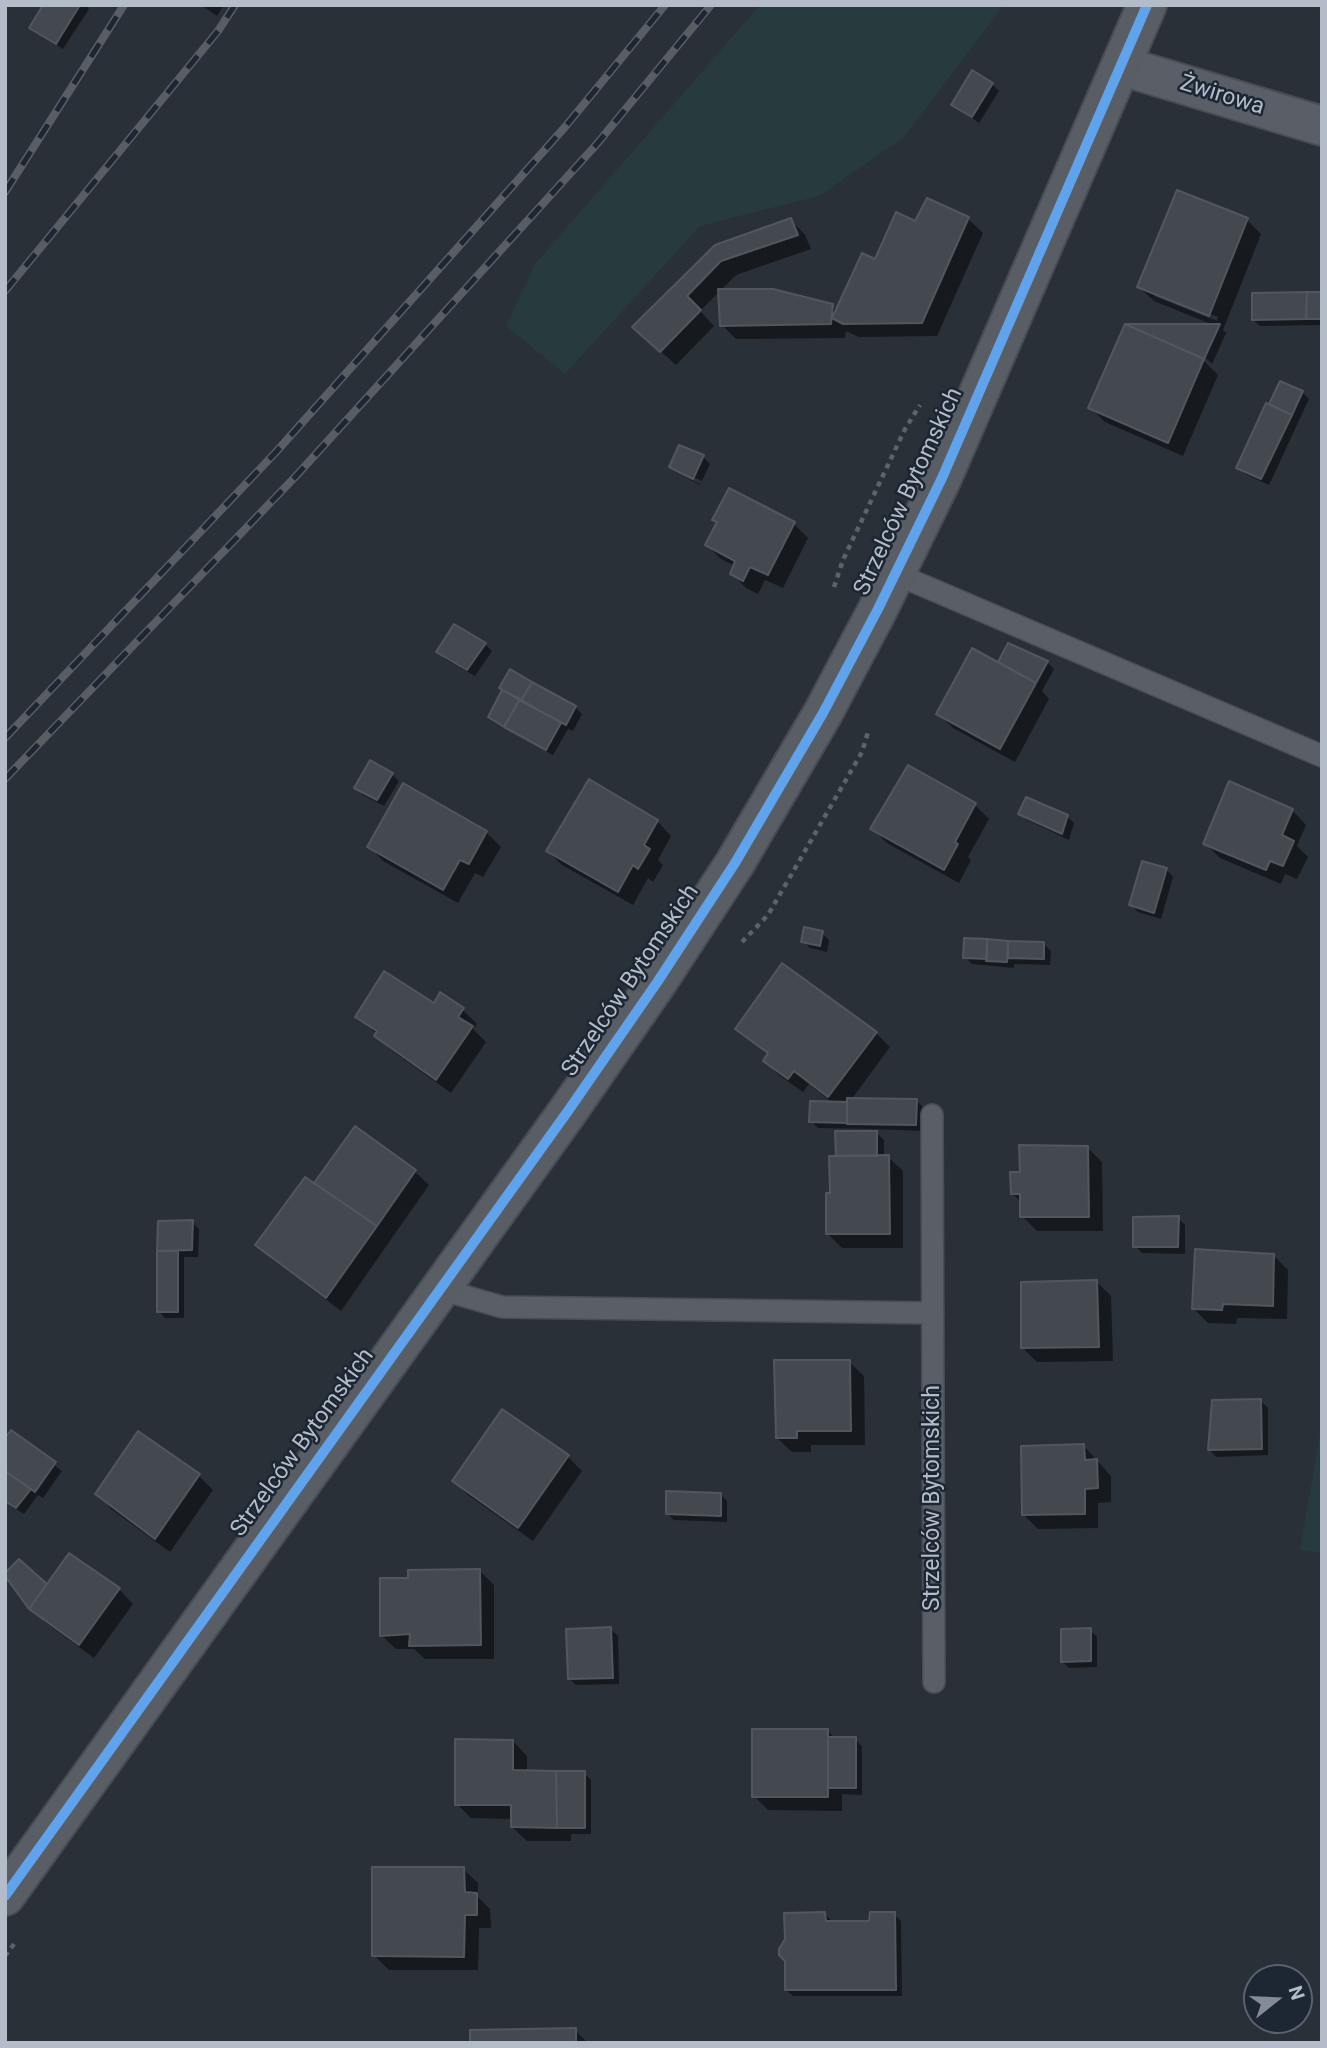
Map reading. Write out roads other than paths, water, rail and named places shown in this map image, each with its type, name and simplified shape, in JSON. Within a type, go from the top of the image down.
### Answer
[{"type":"street","name":"Strzelców Bytomskich","points":[[5,1896],[583,1089],[696,924],[775,798],[896,574],[942,478],[1147,5]]},
{"type":"street","name":"Żwirowa","points":[[1122,66],[1322,126]]},
{"type":"lane","points":[[896,574],[1322,756]]},
{"type":"lane","name":"Strzelców Bytomskich","points":[[932,1115],[933,1682]]},
{"type":"lane","points":[[440,1289],[502,1307],[933,1313]]},
{"type":"railway","points":[[5,192],[124,5]]},
{"type":"railway","points":[[5,291],[218,31],[235,5]]},
{"type":"railway","points":[[5,738],[276,452],[565,127],[665,5]]},
{"type":"railway","points":[[5,779],[296,476],[596,145],[711,5]]}]
